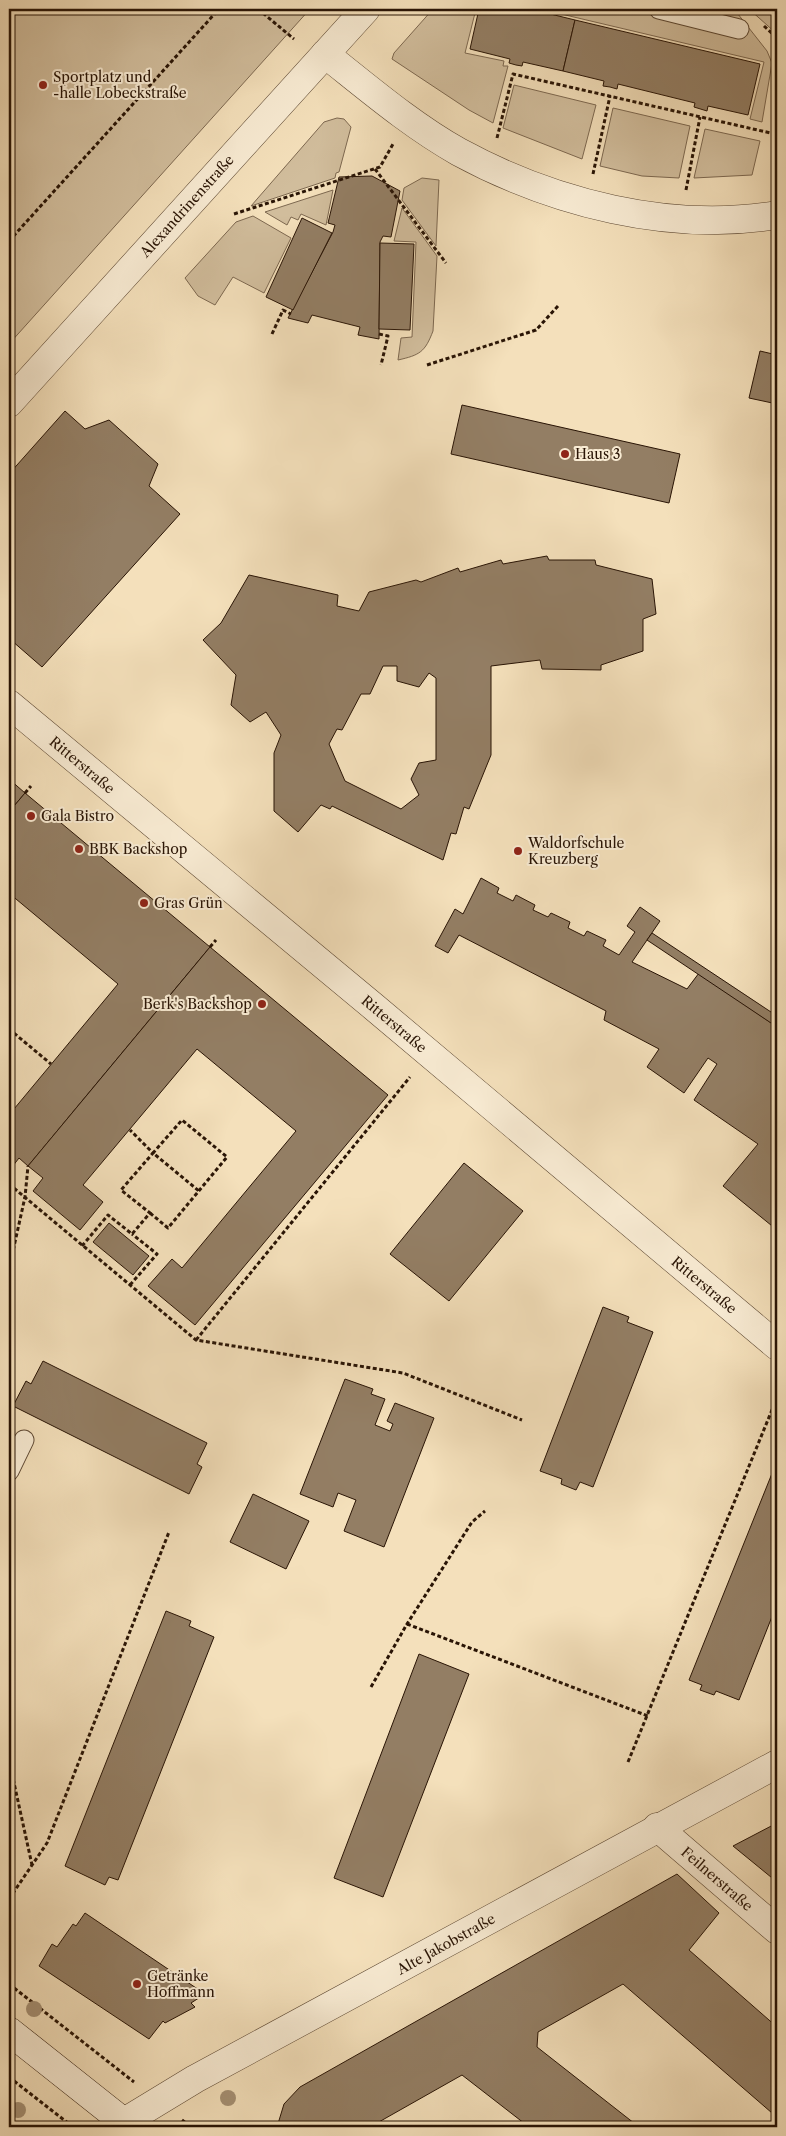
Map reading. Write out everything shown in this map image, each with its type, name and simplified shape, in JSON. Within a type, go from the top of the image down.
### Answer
[{"type":"street","name":"Alexandrinenstraße","points":[[9,403],[366,9]]},
{"type":"street","points":[[325,54],[407,118],[459,152],[549,192],[586,202],[681,219],[715,220],[777,215]]},
{"type":"street","name":"Ritterstraße","points":[[9,704],[777,1346]]},
{"type":"street","name":"Alte Jakobstraße","points":[[123,2126],[195,2079],[386,1977],[657,1827],[777,1764]]},
{"type":"street","name":"Feilnerstraße","points":[[657,1827],[777,1930]]},
{"type":"street","points":[[9,2031],[123,2126]]},
{"type":"lane","points":[[659,9],[739,29]]},
{"type":"lane","points":[[9,1471],[24,1440]]},
{"type":"path","points":[[9,241],[219,9]]},
{"type":"path","points":[[258,9],[294,39]]},
{"type":"path","points":[[490,167],[513,74],[775,134]]},
{"type":"path","points":[[586,202],[610,96]]},
{"type":"path","points":[[681,219],[700,117]]},
{"type":"path","points":[[234,214],[380,167],[407,118]]},
{"type":"path","points":[[375,169],[446,263]]},
{"type":"path","points":[[427,364],[536,330],[558,306]]},
{"type":"path","points":[[272,334],[283,310],[291,314]]},
{"type":"path","points":[[379,334],[388,336],[381,365]]},
{"type":"path","points":[[25,793],[31,786]]},
{"type":"path","points":[[210,947],[216,940]]},
{"type":"path","points":[[9,1028],[51,1064]]},
{"type":"path","points":[[196,1340],[430,1054]]},
{"type":"path","points":[[182,1120],[227,1157],[199,1191],[168,1228],[121,1190],[182,1120]]},
{"type":"path","points":[[130,1130],[153,1153],[199,1191]]},
{"type":"path","points":[[9,1269],[25,1197],[28,1166]]},
{"type":"path","points":[[9,1184],[196,1340],[403,1373],[522,1420]]},
{"type":"path","points":[[132,1234],[150,1213]]},
{"type":"path","points":[[82,1246],[108,1215],[157,1254],[130,1285]]},
{"type":"path","points":[[628,1762],[774,1404]]},
{"type":"path","points":[[371,1687],[407,1624],[472,1522],[485,1510]]},
{"type":"path","points":[[9,1899],[47,1843],[169,1532]]},
{"type":"path","points":[[407,1624],[648,1716]]},
{"type":"path","points":[[9,1760],[32,1865]]},
{"type":"path","points":[[9,1984],[104,2057]]},
{"type":"path","points":[[9,2077],[73,2127]]},
{"type":"shaded area","points":[[9,9],[310,9],[9,344]]},
{"type":"shaded area","points":[[433,9],[476,9],[465,53],[504,61],[503,66],[508,66],[493,123],[469,110],[392,59],[394,53]]},
{"type":"shaded area","points":[[540,9],[734,9],[767,51],[772,63],[762,122],[750,119],[764,62]]},
{"type":"shaded area","points":[[749,9],[777,9],[777,34]]},
{"type":"shaded area","points":[[514,85],[596,105],[582,159],[503,128]]},
{"type":"shaded area","points":[[613,108],[690,126],[679,178],[642,176],[600,166]]},
{"type":"shaded area","points":[[337,118],[344,119],[351,127],[339,172],[336,173],[335,178],[251,206],[324,122]]},
{"type":"shaded area","points":[[705,129],[760,141],[752,175],[694,178]]},
{"type":"shaded area","points":[[422,178],[439,180],[436,246],[402,200],[404,188]]},
{"type":"shaded area","points":[[333,190],[326,225],[301,214],[298,220],[291,217],[287,225],[265,212]]},
{"type":"shaded area","points":[[402,208],[437,256],[433,331],[421,352],[398,360],[401,338],[412,337],[416,242],[394,241]]},
{"type":"shaded area","points":[[253,216],[291,238],[264,293],[233,277],[215,305],[198,296],[185,278],[236,222]]},
{"type":"building","points":[[479,9],[530,9],[575,20],[563,71],[523,62],[522,66],[516,65],[509,63],[510,59],[470,49]]},
{"type":"building","points":[[575,20],[760,64],[748,115],[708,106],[707,111],[694,107],[695,103],[618,84],[617,89],[603,86],[604,81],[563,71]]},
{"type":"building","points":[[372,176],[400,191],[391,237],[383,236],[380,242],[379,339],[358,335],[360,327],[312,315],[308,323],[288,318],[333,232],[335,225],[328,223],[339,177]]},
{"type":"building","points":[[302,218],[332,233],[293,310],[266,297]]},
{"type":"building","points":[[380,243],[414,244],[410,330],[379,329]]},
{"type":"building","points":[[760,351],[777,355],[777,404],[749,398]]},
{"type":"building","name":"Haus 3","points":[[462,405],[680,454],[669,503],[451,454]]},
{"type":"building","points":[[65,411],[85,429],[109,420],[158,464],[149,486],[180,514],[42,667],[11,640],[9,643],[9,474]]},
{"type":"building","points":[[547,556],[549,560],[595,560],[596,565],[652,579],[656,614],[643,619],[643,651],[601,665],[601,670],[542,669],[540,660],[491,666],[491,755],[469,809],[464,807],[456,834],[451,833],[443,860],[332,806],[330,809],[321,805],[298,832],[274,811],[274,753],[281,735],[266,712],[250,722],[231,705],[236,675],[203,640],[221,623],[249,575],[338,595],[337,606],[359,611],[369,592],[416,580],[421,582],[458,568],[460,572],[501,560],[503,564]],"holes":[[[383,666],[397,666],[397,681],[419,687],[429,673],[436,678],[436,760],[419,763],[411,779],[419,795],[401,809],[345,781],[329,744],[337,729],[342,730],[361,694],[370,694]]]},
{"type":"building","points":[[9,779],[25,793],[9,812]]},
{"type":"building","points":[[25,793],[210,947],[28,1166],[19,1158],[9,1171],[9,1115],[118,984],[10,894],[9,896],[9,812]]},
{"type":"building","points":[[481,878],[499,888],[497,893],[513,901],[516,895],[535,905],[533,910],[548,917],[551,913],[570,922],[568,928],[584,936],[587,931],[606,940],[603,946],[619,955],[635,932],[627,926],[640,907],[660,921],[632,962],[687,989],[699,973],[777,1027],[777,1230],[723,1186],[758,1144],[694,1100],[717,1064],[708,1058],[684,1093],[647,1067],[659,1049],[604,1020],[606,1011],[459,935],[448,953],[435,946],[455,909],[463,914]]},
{"type":"building","points":[[652,933],[777,1016],[777,1027],[647,940]]},
{"type":"building","points":[[210,947],[388,1095],[195,1325],[148,1286],[172,1259],[182,1268],[296,1131],[197,1049],[83,1185],[103,1202],[80,1230],[33,1191],[43,1178],[28,1166]]},
{"type":"building","points":[[464,1163],[523,1211],[449,1301],[390,1254]]},
{"type":"building","points":[[109,1223],[149,1256],[133,1275],[93,1242]]},
{"type":"building","points":[[603,1307],[629,1317],[627,1322],[653,1332],[593,1487],[580,1482],[576,1490],[561,1484],[562,1479],[540,1471]]},
{"type":"building","points":[[43,1361],[207,1443],[197,1464],[202,1467],[189,1494],[13,1406],[26,1381],[31,1384]]},
{"type":"building","points":[[345,1379],[373,1389],[371,1394],[385,1399],[375,1425],[390,1431],[393,1424],[387,1421],[395,1403],[434,1418],[384,1547],[344,1531],[356,1500],[338,1493],[333,1507],[300,1494]]},
{"type":"building","points":[[777,1461],[777,1604],[739,1700],[716,1691],[714,1695],[700,1690],[702,1685],[689,1680]]},
{"type":"building","points":[[253,1494],[309,1521],[286,1569],[230,1542]]},
{"type":"building","points":[[166,1611],[191,1621],[189,1626],[214,1637],[118,1880],[109,1877],[105,1885],[65,1866]]},
{"type":"building","points":[[419,1654],[469,1674],[383,1897],[334,1878]]},
{"type":"building","points":[[777,1823],[777,1882],[733,1846]]},
{"type":"building","points":[[9,1852],[14,1856],[9,1866]]},
{"type":"building","points":[[677,1874],[719,1913],[689,1950],[777,2027],[777,2106],[772,2113],[623,1984],[538,2032],[537,2047],[639,2127],[529,2127],[462,2075],[370,2127],[277,2127],[284,2104],[300,2087]]},
{"type":"building","points":[[85,1913],[205,1994],[191,2003],[195,2007],[165,2023],[163,2021],[149,2039],[39,1966],[52,1944],[57,1947],[73,1924],[76,1926]]},
{"type":"place","name":"Sportplatz und -halle Lobeckstraße","points":[[43,85]]},
{"type":"place","name":"Haus 3","points":[[565,454]]},
{"type":"place","name":"Gala Bistro","points":[[31,816]]},
{"type":"place","name":"BBK Backshop","points":[[79,849]]},
{"type":"place","name":"Waldorfschule Kreuzberg","points":[[518,851]]},
{"type":"place","name":"Gras Grün","points":[[144,903]]},
{"type":"place","name":"Berk's Backshop","points":[[262,1004]]},
{"type":"place","name":"Getränke Hoffmann","points":[[137,1984]]}]
